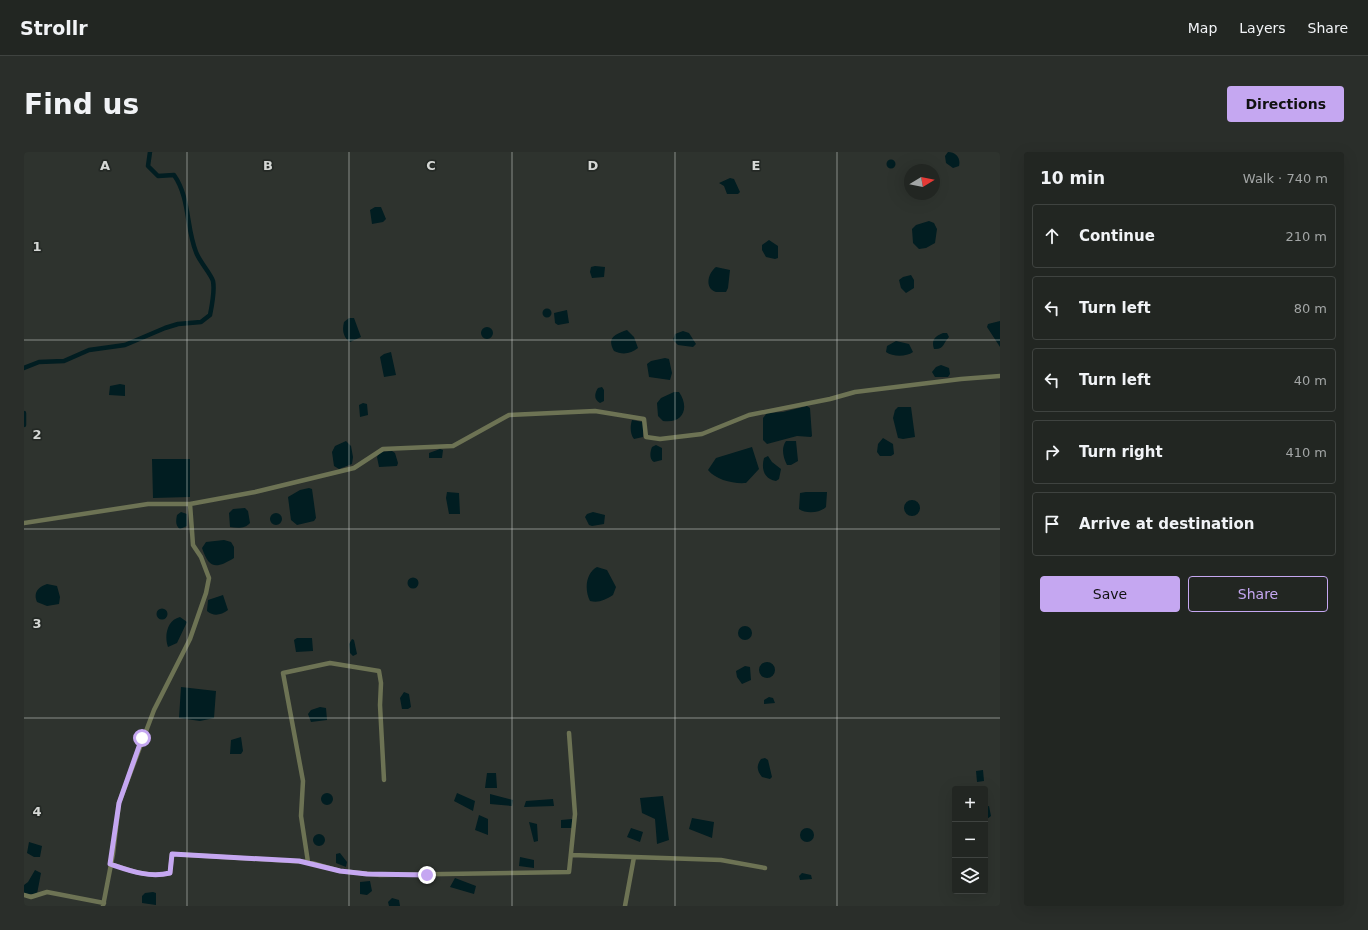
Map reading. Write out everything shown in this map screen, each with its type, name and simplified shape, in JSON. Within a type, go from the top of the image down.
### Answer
[{"type":"street","points":[[24,523],[148,504],[190,504],[255,492],[354,468],[383,449],[453,446],[509,415],[602,412],[644,420],[646,438],[660,439],[702,434],[750,415],[830,400],[855,392],[961,379],[1000,376]]},
{"type":"street","points":[[24,895],[31,897],[47,892],[103,904],[119,803],[142,738],[154,710],[190,639],[206,593],[209,578],[201,557],[193,545],[190,504]]},
{"type":"street","points":[[308,862],[300,816],[303,781],[284,673],[330,663],[379,671],[381,683],[380,705],[384,780]]},
{"type":"street","points":[[110,864],[147,875],[170,873],[172,854],[308,862],[340,871],[380,875],[569,872],[575,814],[568,733]]},
{"type":"street","points":[[571,855],[721,860],[765,868]]},
{"type":"street","points":[[625,906],[634,857]]},
{"type":"water","points":[[948,152],[953,153],[959,158],[959,166],[953,168],[946,163],[945,156]]},
{"type":"water","points":[[891,159],[896,164],[891,169],[886,164]]},
{"type":"water","points":[[730,178],[734,179],[740,192],[738,194],[727,194],[724,186],[719,183]]},
{"type":"water","points":[[375,207],[381,207],[386,219],[383,222],[372,224],[370,210]]},
{"type":"water","points":[[929,221],[934,223],[937,229],[935,243],[926,248],[919,249],[913,243],[912,229],[916,225]]},
{"type":"water","points":[[769,240],[778,246],[778,258],[775,259],[766,257],[762,250],[762,245]]},
{"type":"water","points":[[591,267],[605,267],[604,277],[592,278],[590,272]]},
{"type":"water","points":[[716,267],[730,270],[728,288],[726,292],[716,292],[710,287],[708,280],[709,276]]},
{"type":"water","points":[[911,275],[914,280],[914,288],[906,293],[901,288],[899,280],[903,277]]},
{"type":"water","points":[[545,309],[549,309],[551,313],[549,317],[545,317],[543,315],[543,311]]},
{"type":"water","points":[[567,310],[569,323],[558,325],[555,323],[554,313]]},
{"type":"water","points":[[349,318],[354,318],[361,337],[350,342],[344,336],[343,331],[344,322]]},
{"type":"water","points":[[1000,321],[1000,347],[987,327],[988,324]]},
{"type":"water","points":[[487,327],[491,329],[493,333],[491,337],[487,339],[483,337],[481,333],[483,329]]},
{"type":"water","points":[[627,330],[634,337],[638,348],[632,352],[626,353],[614,351],[611,342],[613,337]]},
{"type":"water","points":[[683,331],[689,333],[696,344],[693,347],[678,345],[673,340],[675,334]]},
{"type":"water","points":[[943,333],[947,333],[949,337],[942,347],[934,349],[934,339]]},
{"type":"water","points":[[896,341],[909,344],[913,352],[900,356],[892,355],[886,352],[887,346]]},
{"type":"water","points":[[391,352],[396,375],[384,377],[380,357]]},
{"type":"water","points":[[665,358],[669,359],[672,373],[670,380],[649,377],[647,364],[651,361]]},
{"type":"water","points":[[941,365],[949,368],[950,374],[948,377],[935,377],[932,372],[936,367]]},
{"type":"water","points":[[120,384],[125,385],[125,396],[109,395],[110,386]]},
{"type":"water","points":[[602,387],[604,390],[604,401],[600,403],[596,399],[595,395],[598,388]]},
{"type":"water","points":[[674,392],[679,392],[682,398],[684,404],[683,414],[675,420],[663,421],[658,416],[657,403],[661,398]]},
{"type":"water","points":[[363,403],[367,404],[368,415],[360,417],[359,405]]},
{"type":"water","points":[[807,406],[810,408],[811,437],[797,436],[767,444],[763,440],[763,418],[767,413],[783,412]]},
{"type":"water","points":[[898,407],[911,407],[915,437],[903,439],[898,438],[893,418],[895,410]]},
{"type":"water","points":[[632,420],[643,422],[643,437],[634,439],[631,430]]},
{"type":"water","points":[[883,438],[893,444],[894,454],[891,456],[880,456],[877,452],[878,444]]},
{"type":"water","points":[[346,441],[351,446],[353,457],[352,464],[339,469],[334,466],[332,452],[335,446]]},
{"type":"water","points":[[786,441],[796,441],[798,461],[791,465],[787,465],[784,456],[783,447]]},
{"type":"water","points":[[656,445],[662,448],[662,460],[654,462],[651,459],[650,453],[652,447]]},
{"type":"water","points":[[752,447],[759,469],[746,483],[725,481],[715,476],[708,470],[716,458]]},
{"type":"water","points":[[440,449],[443,450],[442,458],[429,458],[429,453]]},
{"type":"water","points":[[392,451],[395,453],[398,463],[397,466],[379,467],[377,457],[380,452]]},
{"type":"water","points":[[768,456],[772,462],[781,469],[779,479],[776,481],[766,476],[763,470],[764,458]]},
{"type":"water","points":[[152,459],[190,459],[190,497],[153,498]]},
{"type":"water","points":[[309,488],[312,489],[316,518],[314,521],[297,525],[291,520],[288,497],[300,490]]},
{"type":"water","points":[[447,492],[459,493],[460,514],[449,514],[446,498]]},
{"type":"water","points":[[827,492],[826,507],[820,511],[813,512],[805,512],[799,509],[800,493]]},
{"type":"water","points":[[912,500],[918,502],[920,508],[918,514],[912,516],[906,514],[904,508],[906,502]]},
{"type":"water","points":[[245,508],[248,511],[250,523],[238,528],[230,527],[229,513],[233,509]]},
{"type":"water","points":[[181,512],[187,514],[187,526],[180,529],[177,526],[176,521],[177,515]]},
{"type":"water","points":[[593,512],[605,515],[604,524],[589,525],[585,517],[587,514]]},
{"type":"water","points":[[276,513],[280,515],[282,519],[280,523],[276,525],[272,523],[270,519],[272,515]]},
{"type":"water","points":[[224,540],[231,542],[234,547],[234,558],[228,562],[218,565],[210,563],[207,560],[202,548],[206,542]]},
{"type":"water","points":[[597,567],[607,570],[616,587],[613,595],[602,601],[593,602],[590,601],[588,596],[587,582],[590,573]]},
{"type":"water","points":[[411,578],[415,578],[417,579],[417,587],[411,588],[408,585],[408,581]]},
{"type":"water","points":[[47,584],[57,586],[60,597],[59,604],[47,606],[37,602],[37,591]]},
{"type":"water","points":[[223,595],[228,610],[218,615],[207,611],[208,600]]},
{"type":"water","points":[[160,609],[164,609],[166,610],[166,618],[160,619],[157,616],[157,612]]},
{"type":"water","points":[[180,617],[187,622],[177,643],[168,647],[166,638],[169,625],[172,621]]},
{"type":"water","points":[[745,626],[750,628],[752,633],[750,638],[745,640],[740,638],[738,633],[740,628]]},
{"type":"water","points":[[297,638],[312,638],[313,651],[296,652],[294,640]]},
{"type":"water","points":[[352,639],[354,640],[357,654],[353,656],[350,653],[349,644]]},
{"type":"water","points":[[767,662],[774,667],[775,670],[770,677],[767,678],[760,673],[759,670],[764,663]]},
{"type":"water","points":[[745,666],[750,667],[751,680],[742,684],[737,677],[736,671]]},
{"type":"water","points":[[181,687],[216,691],[214,718],[200,721],[179,718]]},
{"type":"water","points":[[404,692],[409,694],[411,707],[408,709],[402,709],[400,698]]},
{"type":"water","points":[[769,697],[773,698],[775,703],[764,704],[764,700]]},
{"type":"water","points":[[320,707],[326,708],[327,720],[311,722],[308,714],[311,710]]},
{"type":"water","points":[[241,737],[243,751],[241,754],[230,754],[231,740]]},
{"type":"water","points":[[765,758],[768,760],[772,777],[770,779],[762,777],[758,771],[759,762],[761,759]]},
{"type":"water","points":[[983,770],[984,781],[977,782],[976,771]]},
{"type":"water","points":[[487,773],[496,773],[497,788],[485,788]]},
{"type":"water","points":[[327,793],[331,795],[333,799],[331,803],[327,805],[323,803],[321,799],[323,795]]},
{"type":"water","points":[[457,793],[475,801],[473,811],[454,801]]},
{"type":"water","points":[[490,794],[513,800],[512,806],[490,804]]},
{"type":"water","points":[[663,796],[669,840],[657,844],[655,819],[642,813],[640,798]]},
{"type":"water","points":[[553,799],[554,806],[524,807],[526,801]]},
{"type":"water","points":[[988,806],[991,816],[988,818]]},
{"type":"water","points":[[479,815],[488,819],[488,835],[475,830]]},
{"type":"water","points":[[692,818],[714,822],[712,838],[689,829]]},
{"type":"water","points":[[572,819],[572,828],[561,828],[561,820]]},
{"type":"water","points":[[529,822],[537,824],[538,841],[534,842]]},
{"type":"water","points":[[631,828],[643,832],[640,842],[627,837]]},
{"type":"water","points":[[807,828],[812,830],[814,835],[812,840],[807,842],[802,840],[800,835],[802,830]]},
{"type":"water","points":[[321,834],[324,835],[324,845],[317,846],[314,845],[313,838],[314,835]]},
{"type":"water","points":[[29,842],[42,846],[40,857],[34,857],[27,853]]},
{"type":"water","points":[[340,853],[347,862],[346,867],[336,863],[336,854]]},
{"type":"water","points":[[520,857],[534,860],[534,868],[519,866]]},
{"type":"water","points":[[35,870],[41,873],[37,894],[24,894],[24,885],[28,882]]},
{"type":"water","points":[[802,873],[811,875],[812,879],[800,880],[799,876]]},
{"type":"water","points":[[455,878],[476,886],[474,894],[450,887]]},
{"type":"water","points":[[370,881],[372,891],[367,895],[360,894],[360,882]]},
{"type":"water","points":[[145,893],[156,893],[156,905],[142,903],[142,896]]},
{"type":"water","points":[[392,898],[399,900],[400,906],[389,906],[388,902]]},
{"type":"waterway","points":[[24,368],[39,362],[64,361],[89,350],[125,345],[178,324],[201,322],[210,315],[214,285],[210,275],[196,252],[183,193],[174,175],[158,176],[148,166],[150,152]]},
{"type":"waterway","points":[[24,413],[24,425]]},
{"type":"route","points":[[142,738],[119,803],[113,854],[110,864],[147,875],[162,875],[170,873],[172,854],[299,861],[327,866],[340,871],[367,874],[427,875]]}]
